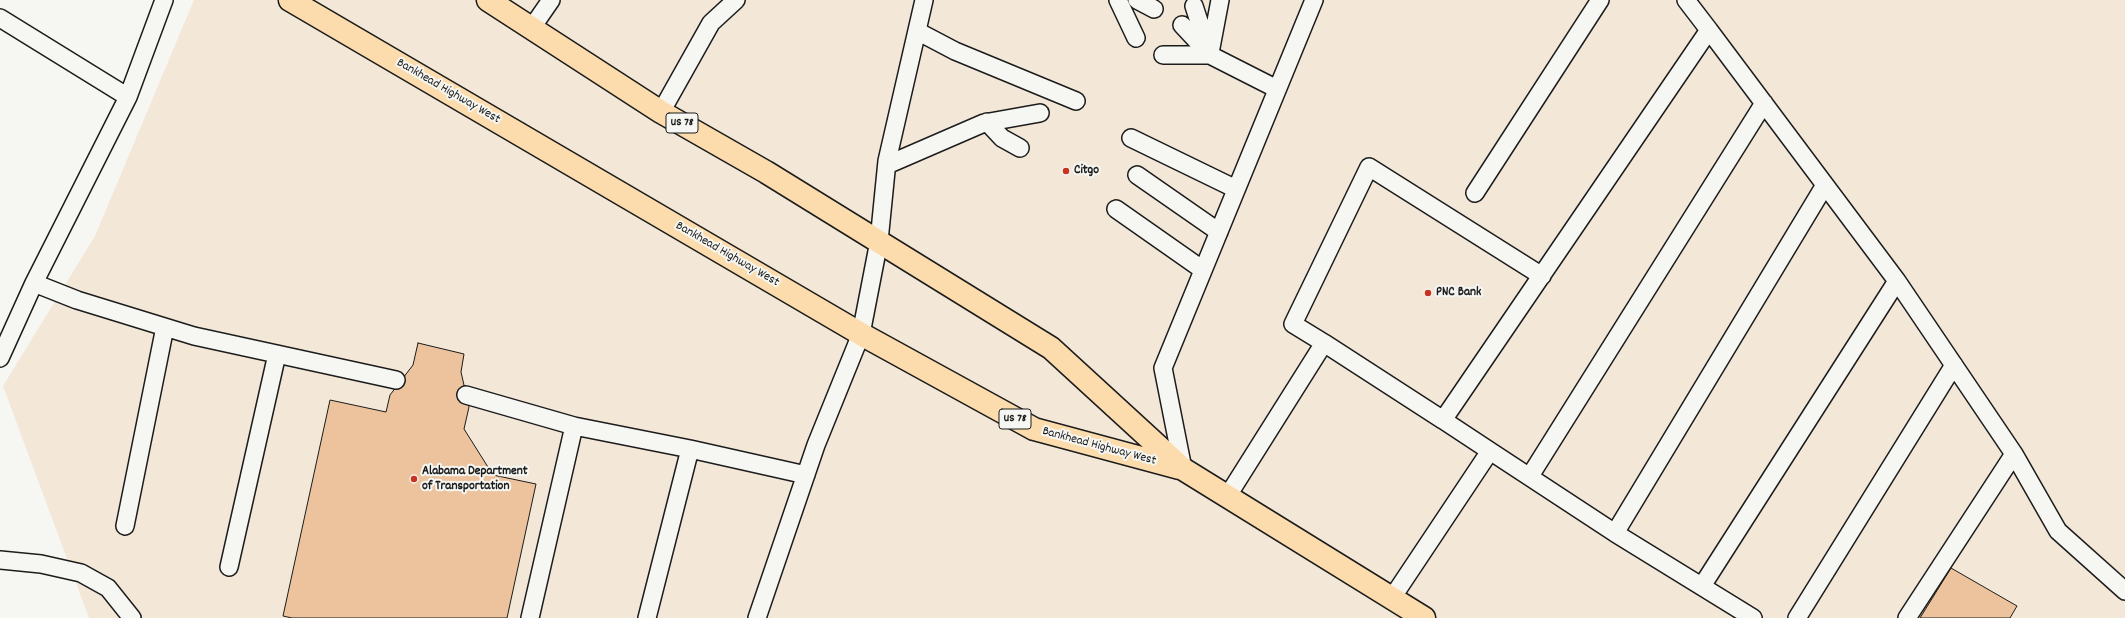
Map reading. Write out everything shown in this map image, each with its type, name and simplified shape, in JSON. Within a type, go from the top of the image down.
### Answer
[{"type":"main road","name":"Bankhead Highway West","points":[[290,0],[861,334],[1034,429],[1182,469]]},
{"type":"main road","name":"Bankhead Highway West","points":[[488,0],[661,112],[766,172],[1051,348],[1182,469],[1424,618]]},
{"type":"lane","points":[[0,358],[34,283],[128,97],[164,0]]},
{"type":"lane","points":[[531,29],[551,0]]},
{"type":"lane","points":[[661,112],[711,23],[736,0]]},
{"type":"lane","points":[[757,618],[806,474],[861,334],[878,241],[886,165],[924,0]]},
{"type":"lane","points":[[1118,0],[1136,38]]},
{"type":"lane","points":[[1137,0],[1154,9]]},
{"type":"lane","points":[[1210,55],[1220,0]]},
{"type":"lane","points":[[1182,469],[1163,368],[1314,0]]},
{"type":"lane","points":[[1475,193],[1600,0]]},
{"type":"lane","points":[[1686,0],[1897,281],[2014,454],[2058,531],[2125,591]]},
{"type":"lane","points":[[1194,6],[1210,55]]},
{"type":"lane","points":[[0,18],[128,97]]},
{"type":"lane","points":[[1182,25],[1210,55],[1278,89]]},
{"type":"lane","points":[[1443,420],[1709,30]]},
{"type":"lane","points":[[917,32],[955,51],[1076,101]]},
{"type":"lane","points":[[1163,55],[1210,55]]},
{"type":"lane","points":[[1530,476],[1764,103]]},
{"type":"lane","points":[[886,165],[986,122],[1040,113]]},
{"type":"lane","points":[[986,122],[1002,138],[1020,148]]},
{"type":"lane","points":[[1131,138],[1236,189]]},
{"type":"lane","points":[[1542,276],[1369,167],[1293,324],[1530,476],[1615,533],[1753,618]]},
{"type":"lane","points":[[1137,175],[1219,232]]},
{"type":"lane","points":[[1615,533],[1825,186]]},
{"type":"lane","points":[[1116,209],[1203,270]]},
{"type":"lane","points":[[1702,586],[1897,281]]},
{"type":"lane","points":[[34,283],[77,300],[194,336],[396,380]]},
{"type":"lane","points":[[125,526],[165,327]]},
{"type":"lane","points":[[1227,497],[1324,343]]},
{"type":"lane","points":[[229,567],[276,354]]},
{"type":"lane","points":[[1796,618],[1954,365]]},
{"type":"lane","points":[[466,395],[574,426],[690,448],[806,474]]},
{"type":"lane","points":[[530,618],[574,426]]},
{"type":"lane","points":[[646,618],[690,448]]},
{"type":"lane","points":[[1392,598],[1490,451]]},
{"type":"lane","points":[[1907,618],[2014,454]]},
{"type":"lane","points":[[0,560],[41,564],[81,573],[108,588],[132,618]]},
{"type":"shaded area","points":[[194,0],[2125,0],[2125,618],[89,618],[3,386],[95,236]]},
{"type":"building","name":"Alabama Department of Transportation","points":[[418,343],[464,354],[461,372],[469,407],[464,429],[493,475],[536,484],[507,618],[292,618],[283,616],[330,400],[386,412],[390,395],[413,365]]},
{"type":"building","points":[[1951,568],[2017,606],[2010,618],[1920,618]]},
{"type":"place","name":"Citgo","points":[[1066,171]]},
{"type":"place","name":"PNC Bank","points":[[1428,293]]},
{"type":"place","name":"Alabama Department of Transportation","points":[[414,479]]}]
